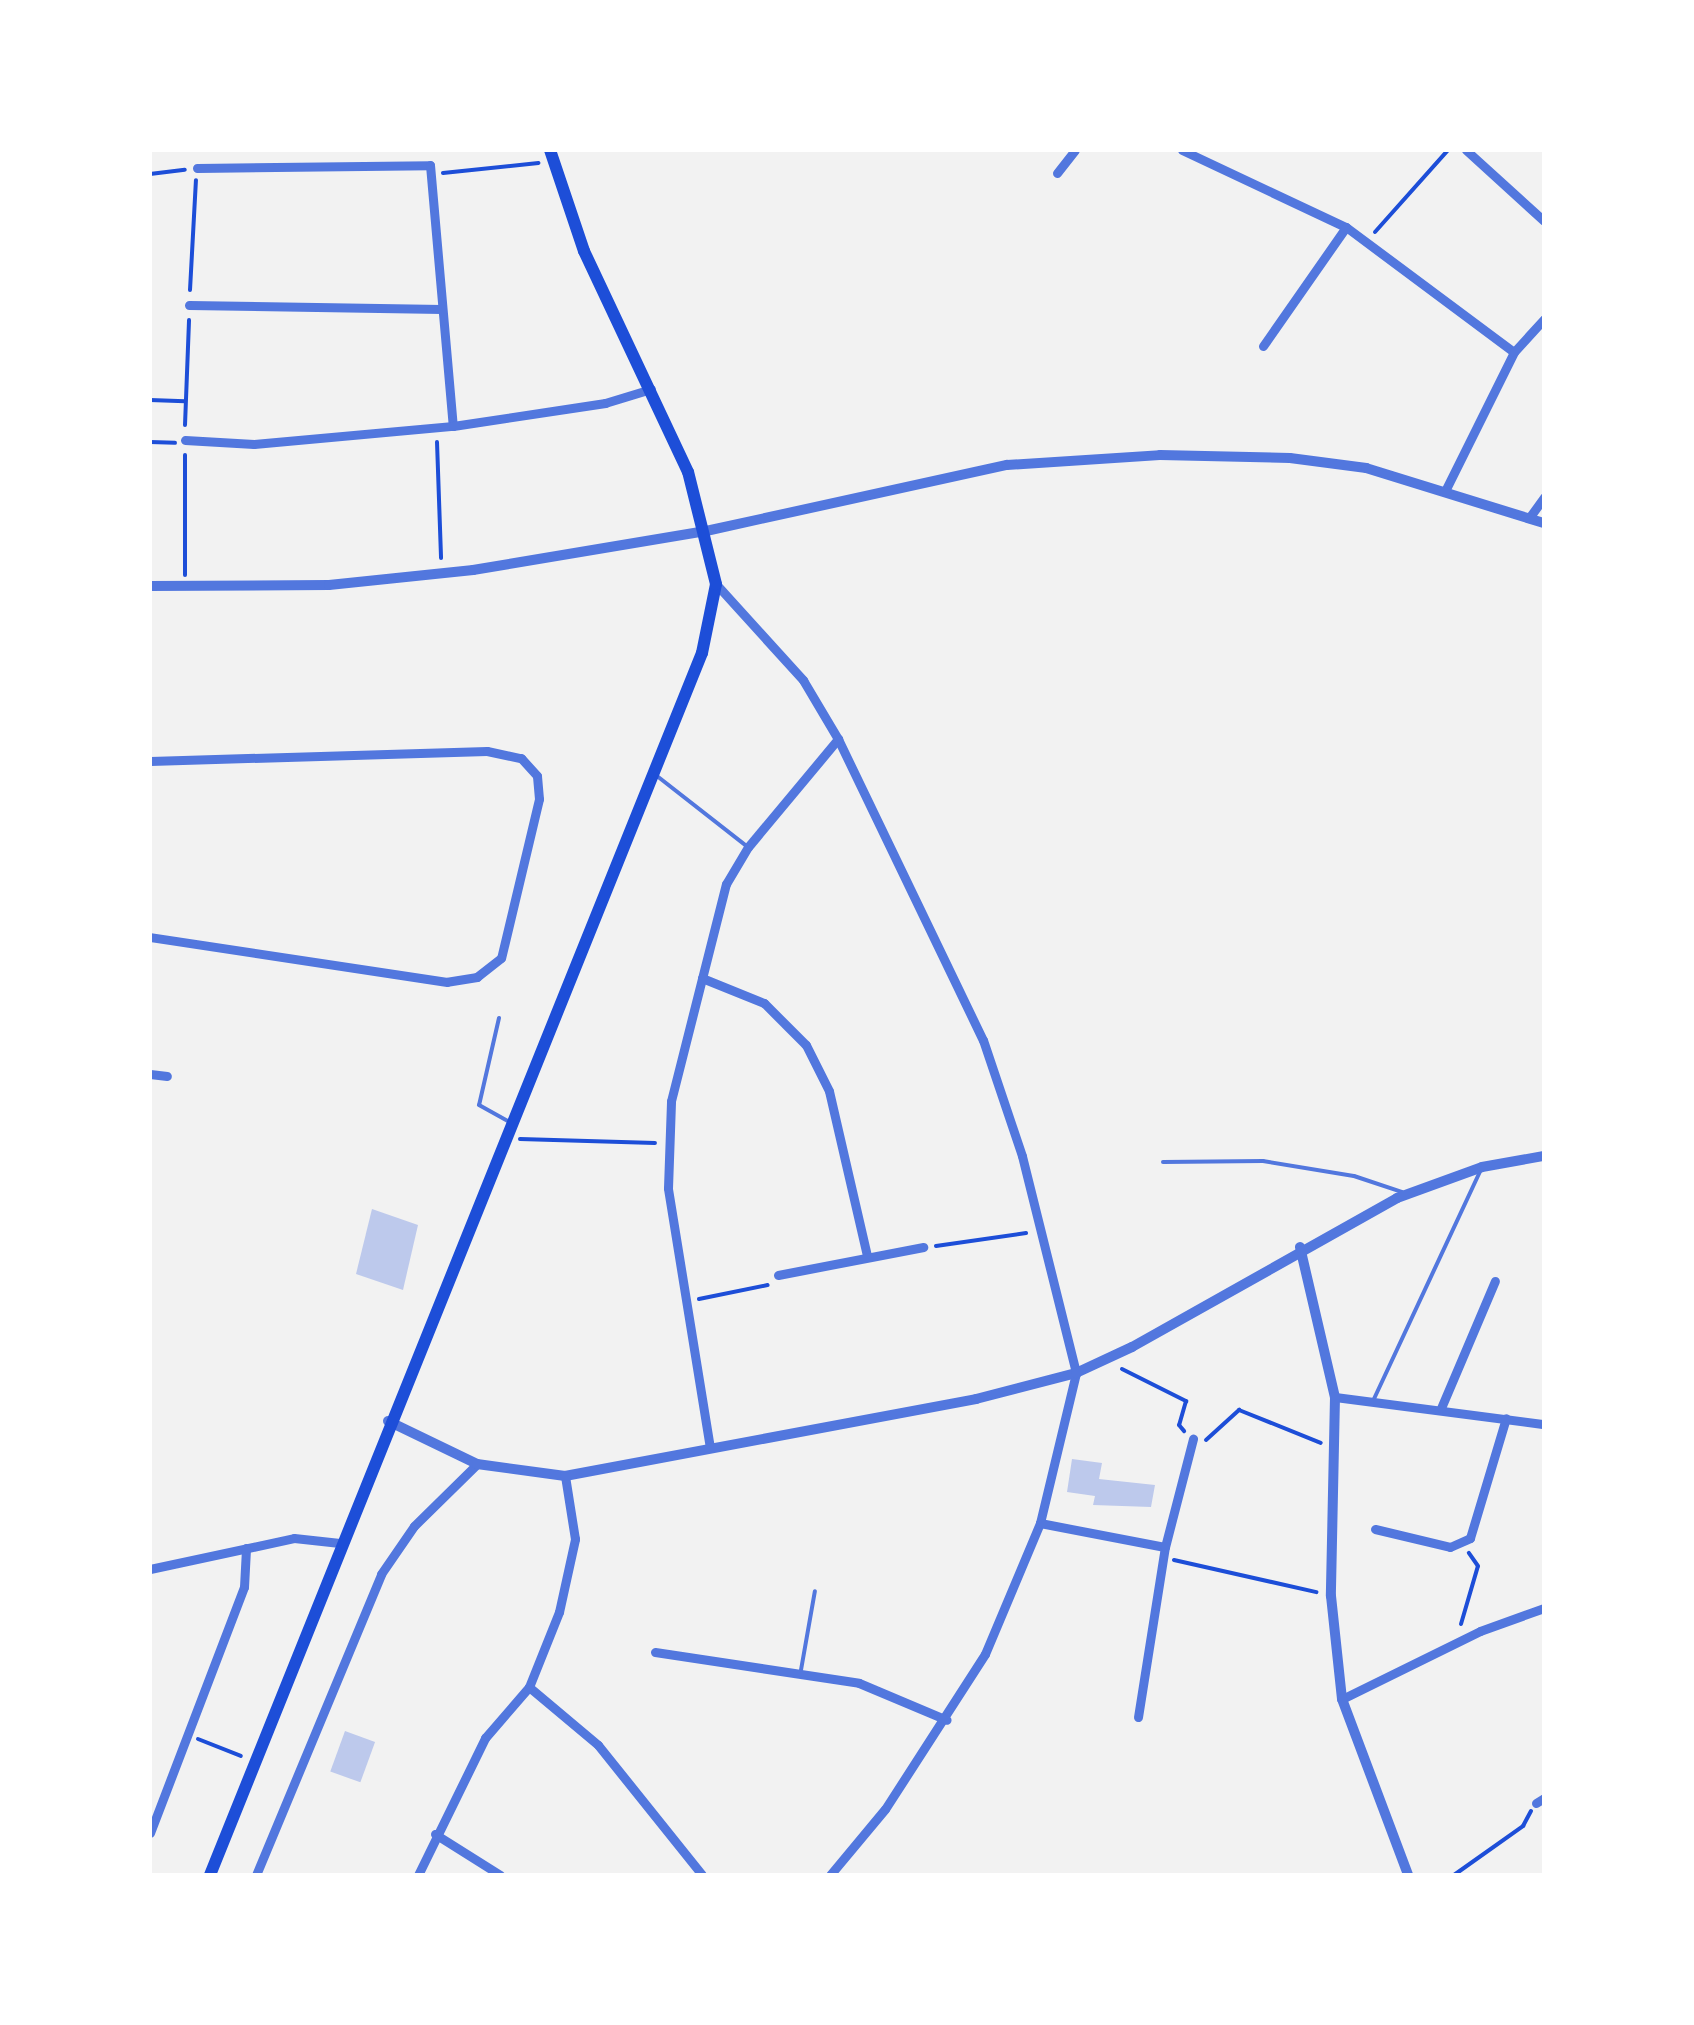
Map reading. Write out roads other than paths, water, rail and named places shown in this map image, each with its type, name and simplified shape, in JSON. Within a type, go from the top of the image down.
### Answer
[{"type":"main road","points":[[210,1875],[388,1421],[702,653],[716,584],[706,531],[653,388],[584,251],[551,156]]},
{"type":"street","points":[[1056,173],[1075,150]]},
{"type":"street","points":[[1182,150],[1346,227],[1514,352]]},
{"type":"street","points":[[1466,150],[1544,221]]},
{"type":"street","points":[[197,168],[430,164],[453,426]]},
{"type":"street","points":[[1262,346],[1346,227]]},
{"type":"street","points":[[189,305],[442,309]]},
{"type":"street","points":[[1446,490],[1514,352],[1544,319]]},
{"type":"street","points":[[184,441],[254,444],[437,428],[605,403],[653,388]]},
{"type":"street","points":[[150,586],[329,585],[442,573],[706,531],[1007,465],[1160,455],[1290,458],[1366,468],[1544,523]]},
{"type":"street","points":[[1530,518],[1544,497]]},
{"type":"street","points":[[716,584],[804,680],[838,739],[983,1040],[1040,1231],[1076,1373],[1040,1523],[985,1654],[946,1720],[830,1875]]},
{"type":"street","points":[[710,1448],[668,1188],[672,1101],[726,884],[748,847],[838,739]]},
{"type":"street","points":[[150,760],[487,751],[521,758],[537,776],[539,800],[501,958],[477,978],[447,982],[150,937]]},
{"type":"street","points":[[702,978],[764,1003],[806,1045],[829,1091],[867,1256]]},
{"type":"street","points":[[150,1074],[167,1076]]},
{"type":"street","points":[[388,1421],[477,1464],[565,1476],[976,1399],[1076,1373],[1104,1360],[1300,1247],[1407,1194],[1482,1168],[1544,1156]]},
{"type":"street","points":[[1300,1247],[1335,1397],[1330,1596],[1342,1699],[1408,1875]]},
{"type":"street","points":[[778,1275],[923,1248]]},
{"type":"street","points":[[1440,1408],[1495,1281]]},
{"type":"street","points":[[1335,1397],[1544,1424]]},
{"type":"street","points":[[1376,1529],[1450,1546],[1462,1541],[1478,1519],[1506,1418]]},
{"type":"street","points":[[1138,1717],[1164,1552],[1193,1439]]},
{"type":"street","points":[[256,1875],[381,1574],[414,1526],[477,1464]]},
{"type":"street","points":[[418,1875],[485,1738],[529,1687],[558,1612],[574,1539],[565,1476]]},
{"type":"street","points":[[1040,1523],[1164,1552]]},
{"type":"street","points":[[150,1568],[294,1538],[340,1543]]},
{"type":"street","points":[[150,1834],[244,1587],[246,1548]]},
{"type":"street","points":[[1342,1699],[1456,1643],[1544,1608]]},
{"type":"street","points":[[655,1652],[802,1670],[860,1683],[946,1720]]},
{"type":"street","points":[[529,1687],[598,1745],[702,1875]]},
{"type":"street","points":[[435,1834],[500,1875]]},
{"type":"lane","points":[[652,773],[748,847]]},
{"type":"lane","points":[[499,1018],[479,1105],[510,1122]]},
{"type":"lane","points":[[1163,1162],[1263,1161],[1354,1176],[1407,1194]]},
{"type":"lane","points":[[1374,1401],[1482,1168]]},
{"type":"lane","points":[[802,1670],[815,1591]]}]
